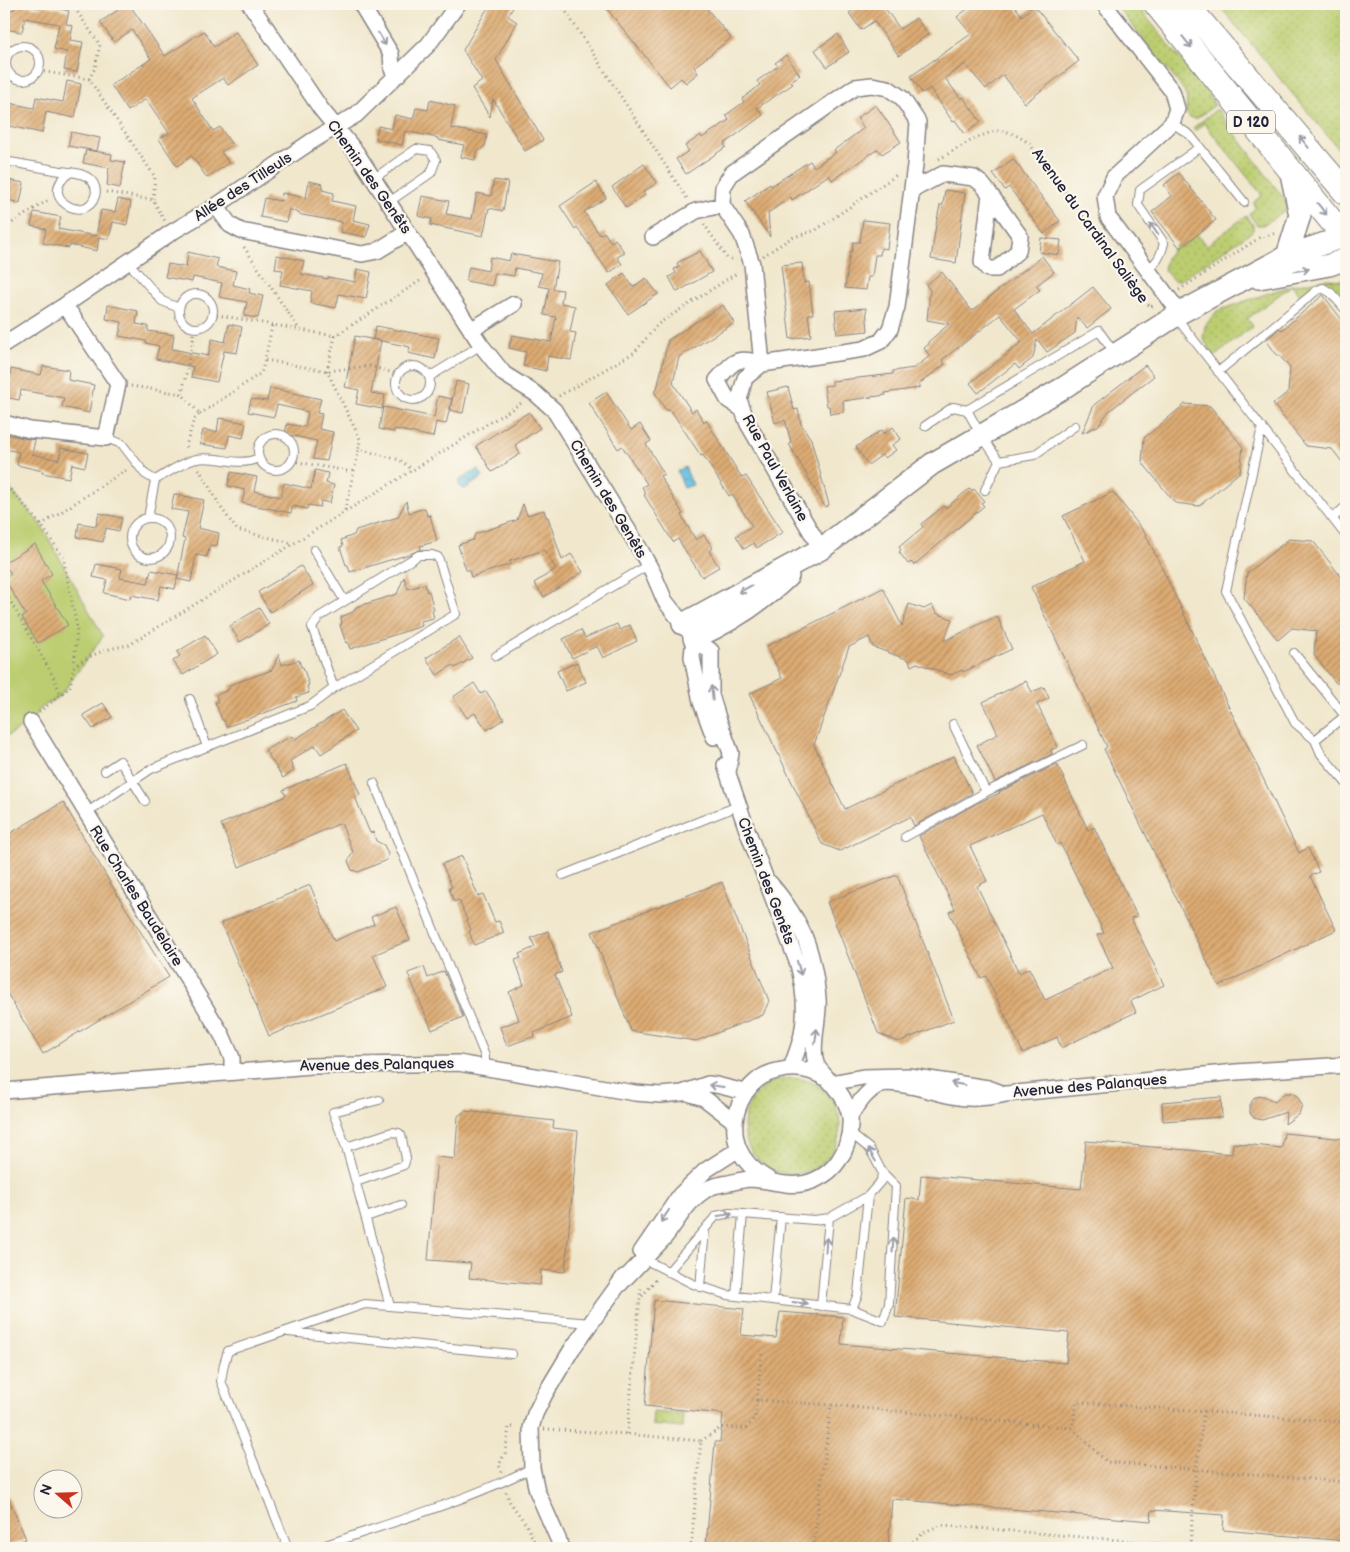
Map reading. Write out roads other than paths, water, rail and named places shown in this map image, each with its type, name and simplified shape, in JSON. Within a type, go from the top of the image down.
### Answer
[{"type":"main road","name":"D 120","points":[[1156,4],[1290,169],[1346,243]]},
{"type":"main road","name":"D 120","points":[[1186,4],[1346,193]]},
{"type":"main road","points":[[1287,256],[1300,215],[1290,169]]},
{"type":"main road","points":[[689,631],[767,577],[812,554],[932,464],[1063,388],[1115,354],[1175,308],[1236,282],[1287,256],[1346,243]]},
{"type":"main road","points":[[1236,282],[1329,265],[1346,243]]},
{"type":"street","name":"Chemin des Genêts","points":[[250,4],[336,128],[356,152],[482,345],[504,374],[536,394],[554,410],[648,565],[664,601],[689,631],[701,702],[763,874],[798,964],[805,1004],[802,1034],[791,1068]]},
{"type":"street","points":[[361,4],[391,54],[392,69],[398,75]]},
{"type":"street","name":"Allée des Tilleuls","points":[[4,344],[65,305],[127,261],[216,206],[312,141],[356,115],[428,45],[458,4]]},
{"type":"street","points":[[1104,4],[1172,91],[1177,109],[1172,123],[1114,177],[1105,196],[1108,217],[1175,308]]},
{"type":"street","points":[[742,409],[728,400],[716,380],[731,364],[745,359],[762,364],[864,349],[881,341],[890,328],[897,307],[915,165],[918,122],[902,98],[888,88],[872,85],[855,87],[732,173],[723,187],[722,205],[742,235],[752,264],[762,364]]},
{"type":"street","points":[[912,190],[943,174],[974,178],[990,194]]},
{"type":"street","points":[[653,237],[696,211],[722,205]]},
{"type":"street","points":[[216,206],[230,225],[241,231],[362,254],[377,251],[408,232]]},
{"type":"street","points":[[471,330],[514,304]]},
{"type":"street","points":[[4,423],[30,430],[106,438],[118,384],[65,305]]},
{"type":"street","name":"Rue Paul Verlaine","points":[[762,364],[745,378],[739,400],[748,424],[812,554]]},
{"type":"street","name":"Rue Charles Baudelaire","points":[[31,722],[222,1034],[232,1058],[232,1072]]},
{"type":"street","points":[[641,1257],[665,1237],[682,1212],[699,1194],[711,1186],[748,1179],[770,1180],[788,1184],[805,1183],[822,1177],[836,1165],[845,1150],[850,1133],[850,1116],[843,1098],[816,1063],[814,1048],[818,999],[813,962],[808,943],[798,920],[763,874]]},
{"type":"street","name":"Avenue des Palanques","points":[[4,1090],[311,1066],[458,1063],[635,1093],[661,1095],[688,1093],[708,1084],[745,1092]]},
{"type":"street","name":"Avenue des Palanques","points":[[850,1116],[869,1091],[881,1083],[897,1084],[953,1097],[988,1098],[1006,1094],[1236,1072],[1346,1065]]},
{"type":"street","points":[[770,1180],[757,1173],[746,1162],[739,1149],[734,1121],[738,1106],[745,1092],[758,1079],[774,1071],[791,1068],[804,1069],[830,1082],[863,1077],[909,1076],[988,1088],[1006,1094]]},
{"type":"street","points":[[688,1093],[704,1098],[734,1121]]},
{"type":"street","points":[[562,1548],[537,1492],[532,1468],[531,1428],[535,1414],[544,1394],[591,1322],[641,1257],[680,1196],[706,1170],[739,1149]]},
{"type":"lane","points":[[18,46],[28,46],[36,50],[41,60],[39,71],[32,78],[22,81],[10,75],[5,65],[8,54],[18,46]]},
{"type":"lane","points":[[1172,123],[1190,135],[1244,202]]},
{"type":"lane","points":[[1148,269],[1155,264],[1161,255],[1164,243],[1138,205],[1140,190],[1200,147]]},
{"type":"lane","points":[[373,178],[416,149],[430,151],[436,160],[431,173],[389,202]]},
{"type":"lane","points":[[4,161],[71,172],[84,175],[93,182],[96,190],[90,204],[81,209],[72,208],[64,203],[58,194],[58,186],[62,178],[71,172]]},
{"type":"lane","points":[[127,261],[162,301],[179,308]]},
{"type":"lane","points":[[1218,372],[1316,291],[1323,288],[1331,293],[1346,310]]},
{"type":"lane","points":[[196,294],[206,298],[212,308],[212,314],[208,323],[204,326],[193,328],[188,327],[180,319],[179,308],[185,298],[196,294]]},
{"type":"lane","points":[[1175,308],[1218,372],[1346,536]]},
{"type":"lane","points":[[925,426],[953,407],[968,410],[1099,330],[1115,354]]},
{"type":"lane","points":[[429,377],[482,345]]},
{"type":"lane","points":[[415,365],[424,370],[429,377],[430,386],[424,396],[416,400],[405,398],[398,393],[396,386],[398,374],[405,367],[415,365]]},
{"type":"lane","points":[[968,410],[981,435],[999,461]]},
{"type":"lane","points":[[999,461],[1034,455],[1075,426]]},
{"type":"lane","points":[[1262,427],[1226,591],[1296,723],[1315,740],[1321,754],[1346,783]]},
{"type":"lane","points":[[273,434],[284,435],[291,442],[294,449],[292,461],[283,469],[275,470],[264,466],[258,458],[258,449],[263,439],[273,434]]},
{"type":"lane","points":[[106,438],[122,444],[145,474],[155,480]]},
{"type":"lane","points":[[155,480],[194,459],[215,458],[243,463],[251,462],[258,458]]},
{"type":"lane","points":[[985,490],[999,461]]},
{"type":"lane","points":[[148,518],[155,480]]},
{"type":"lane","points":[[1332,518],[1344,508],[1346,509]]},
{"type":"lane","points":[[148,518],[161,520],[169,530],[170,544],[164,553],[157,557],[146,557],[135,551],[130,541],[132,530],[138,522],[148,518]]},
{"type":"lane","points":[[314,550],[344,600]]},
{"type":"lane","points":[[86,813],[151,769],[310,706],[334,688],[456,614],[438,557],[419,555],[319,617],[312,627],[334,688]]},
{"type":"lane","points":[[496,656],[648,565]]},
{"type":"lane","points":[[1294,653],[1345,715],[1315,740]]},
{"type":"lane","points":[[190,699],[207,747]]},
{"type":"lane","points":[[953,724],[986,792]]},
{"type":"lane","points":[[904,837],[986,792],[1083,745]]},
{"type":"lane","points":[[105,771],[120,761],[145,800]]},
{"type":"lane","points":[[374,783],[485,1056],[485,1068]]},
{"type":"lane","points":[[563,875],[738,806]]},
{"type":"lane","points":[[379,1100],[333,1112],[346,1147],[390,1306]]},
{"type":"lane","points":[[346,1147],[392,1132],[399,1132],[401,1135],[406,1158],[404,1165],[356,1182]]},
{"type":"lane","points":[[641,1257],[700,1287],[736,1296],[852,1309],[883,1321],[889,1304],[896,1186],[882,1172],[870,1149],[850,1133]]},
{"type":"lane","points":[[668,1272],[716,1216],[730,1213],[814,1220],[829,1218],[868,1196],[881,1181],[882,1172]]},
{"type":"lane","points":[[852,1309],[858,1294],[868,1196]]},
{"type":"lane","points":[[366,1217],[401,1205]]},
{"type":"lane","points":[[736,1296],[743,1214]]},
{"type":"lane","points":[[774,1300],[781,1217]]},
{"type":"lane","points":[[821,1306],[829,1218]]},
{"type":"lane","points":[[700,1287],[706,1229]]},
{"type":"lane","points":[[289,1548],[222,1381],[228,1351],[365,1304],[591,1322]]},
{"type":"lane","points":[[285,1331],[512,1354]]},
{"type":"lane","points":[[317,1548],[473,1494],[532,1468]]},
{"type":"water","points":[[685,467],[693,485],[684,488],[677,471]]},
{"type":"water","points":[[478,469],[483,477],[465,489],[461,488],[460,480]]}]
